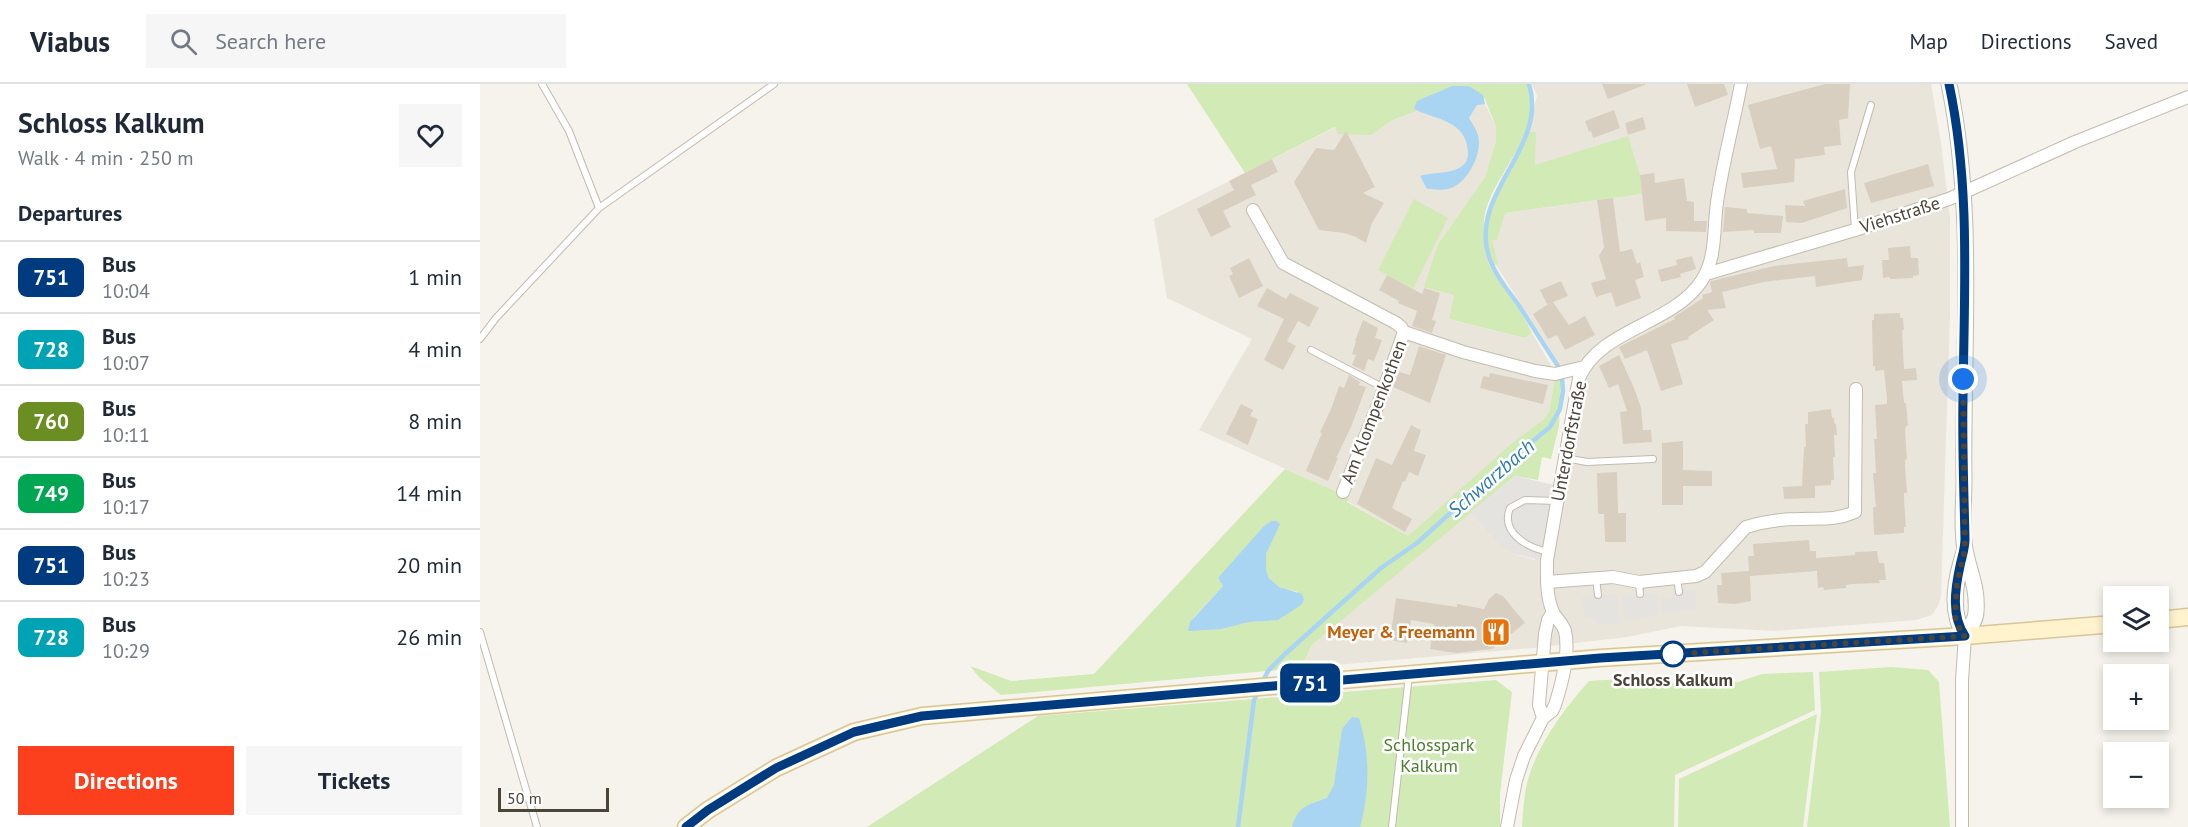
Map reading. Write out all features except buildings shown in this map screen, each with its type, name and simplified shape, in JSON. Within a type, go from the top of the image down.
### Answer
[{"type":"main road","points":[[2169,619],[2188,617]]},
{"type":"main road","points":[[686,827],[708,810],[776,768],[854,732],[922,716],[1565,661],[1965,636],[2103,625]]},
{"type":"street","name":"Unterdorfstraße","points":[[1507,827],[1516,780],[1524,756],[1543,718],[1552,711],[1555,705],[1565,661],[1565,634],[1561,621],[1553,612],[1547,582],[1557,501],[1579,378],[1584,367],[1596,353],[1683,300],[1706,274],[1712,261],[1717,198],[1741,84]]},
{"type":"street","points":[[1949,84],[1963,194],[1965,549],[1974,576],[1976,596],[1976,615],[1965,636],[1962,680],[1962,827]]},
{"type":"street","name":"Viehstraße","points":[[1706,274],[1855,230],[1963,194],[1969,189],[2074,142],[2188,97]]},
{"type":"street","name":"Am Klompenkothen","points":[[1253,210],[1283,263],[1396,323],[1404,332],[1463,352],[1535,371],[1559,373],[1584,367]]},
{"type":"street","name":"Am Klompenkothen","points":[[1343,492],[1404,332]]},
{"type":"street","points":[[1547,582],[1613,577],[1639,588],[1677,578],[1696,576],[1705,572],[1746,527],[1798,519],[1839,519],[1855,512],[1856,389]]},
{"type":"street","name":"Unterdorfstraße","points":[[1543,718],[1539,705],[1545,634],[1548,620],[1553,612]]},
{"type":"lane","points":[[542,84],[569,131],[599,208]]},
{"type":"lane","points":[[480,339],[496,318],[599,208],[774,84]]},
{"type":"lane","points":[[1855,230],[1851,172],[1871,105]]},
{"type":"lane","points":[[1311,350],[1384,388]]},
{"type":"lane","points":[[1565,458],[1587,462],[1653,459]]},
{"type":"lane","points":[[1549,552],[1537,550],[1517,539],[1508,522],[1508,515],[1510,508],[1525,500],[1557,501]]},
{"type":"lane","points":[[1596,578],[1598,595]]},
{"type":"lane","points":[[1677,578],[1679,592]]},
{"type":"lane","points":[[480,632],[537,827]]},
{"type":"lane","points":[[1392,827],[1409,674]]},
{"type":"shaded area","points":[[1532,84],[1931,84],[1950,217],[1950,316],[1941,596],[1932,615],[1916,620],[1775,631],[1681,626],[1627,637],[1533,648],[1301,668],[1312,645],[1469,513],[1500,546],[1511,553],[1535,560],[1582,378],[1562,368],[1496,265],[1489,240],[1491,209],[1505,213],[1642,194],[1524,169],[1525,147],[1537,96]]},
{"type":"shaded area","points":[[1414,88],[1485,104],[1496,127],[1496,141],[1485,177],[1438,244],[1454,295],[1449,319],[1525,338],[1532,333],[1553,369],[1555,378],[1549,412],[1543,420],[1545,422],[1499,457],[1408,536],[1347,501],[1348,497],[1199,430],[1252,339],[1167,298],[1154,219]]},
{"type":"shaded area","points":[[1515,476],[1558,486],[1544,561],[1511,553],[1500,546],[1469,513]]},
{"type":"shaded area","points":[[1695,590],[1697,609],[1662,613],[1661,598],[1673,597],[1673,592]]},
{"type":"shaded area","points":[[1656,593],[1659,615],[1625,621],[1622,596]]},
{"type":"shaded area","points":[[1617,594],[1620,623],[1596,625],[1595,618],[1584,618],[1582,597]]},
{"type":"green space","points":[[1187,84],[1527,84],[1531,100],[1526,131],[1488,203],[1484,235],[1490,267],[1517,305],[1532,333],[1525,338],[1449,319],[1454,295],[1424,287],[1438,244],[1485,177],[1496,141],[1496,127],[1485,99],[1469,86],[1452,88],[1433,95],[1414,109],[1416,111],[1392,120],[1371,135],[1338,134],[1335,127],[1245,173]]},
{"type":"green space","points":[[1529,132],[1536,132],[1535,165],[1628,136],[1640,175],[1642,194],[1505,213],[1497,240],[1492,240],[1498,264],[1494,265],[1487,242],[1486,228],[1489,214],[1501,185]]},
{"type":"green space","points":[[1414,199],[1448,218],[1413,289],[1378,270]]},
{"type":"green space","points":[[1555,378],[1561,378],[1559,426],[1551,459],[1542,457],[1538,480],[1515,476],[1312,645],[1301,668],[1001,695],[979,677],[970,666],[1011,681],[1094,674],[1285,469],[1349,497],[1347,502],[1408,536],[1511,444],[1543,420],[1549,412]],"holes":[[[1268,548],[1266,570],[1274,584],[1298,592],[1277,620],[1249,622],[1222,629],[1193,618],[1223,586],[1218,578]]]},
{"type":"green space","points":[[1891,667],[1928,670],[1939,682],[1950,827],[1807,827],[1821,712],[1819,672]]},
{"type":"green space","points":[[1813,672],[1815,710],[1675,775],[1674,827],[1522,827],[1526,788],[1534,763],[1554,726],[1589,681],[1621,679],[1703,685],[1738,682],[1762,674]]},
{"type":"green space","name":"Schlosspark Kalkum","points":[[1496,680],[1512,692],[1500,794],[1500,827],[867,827],[1038,716]]},
{"type":"green space","points":[[1817,714],[1803,827],[1678,827],[1679,779]]},
{"type":"water","points":[[1452,86],[1469,86],[1483,95],[1485,104],[1477,105],[1469,118],[1478,135],[1478,150],[1473,166],[1457,185],[1445,189],[1427,189],[1420,176],[1453,171],[1462,166],[1467,159],[1467,143],[1457,128],[1414,109],[1417,101]]},
{"type":"water","points":[[1272,521],[1280,524],[1266,554],[1266,569],[1269,578],[1279,587],[1302,594],[1304,600],[1301,605],[1278,620],[1249,622],[1222,629],[1188,631],[1190,622],[1223,586],[1218,578],[1264,526]]},
{"type":"water","points":[[1352,717],[1359,718],[1367,759],[1366,800],[1360,827],[1292,827],[1301,810],[1327,798],[1334,785],[1342,729]]},
{"type":"waterway","name":"Schwarzbach","points":[[1262,683],[1268,671],[1285,654],[1381,568],[1417,543],[1507,462],[1550,427],[1560,409],[1563,391],[1558,366],[1495,270],[1489,257],[1486,234],[1489,212],[1528,129],[1532,107],[1529,84]]},
{"type":"waterway","name":"Schwarzbach","points":[[1238,827],[1254,700],[1259,691]]},
{"type":"bus line","name":"751","points":[[686,827],[708,810],[776,768],[854,732],[922,716],[1600,658],[1965,636],[1955,616],[1957,583],[1965,549],[1964,215],[1960,157],[1949,84]]},
{"type":"place","name":"Meyer & Freemann","points":[[1496,632]]},
{"type":"place","name":"Schloss Kalkum","points":[[1673,654]]},
{"type":"route","points":[[1673,654],[1965,636],[1955,616],[1957,583],[1965,549],[1963,379]]}]
